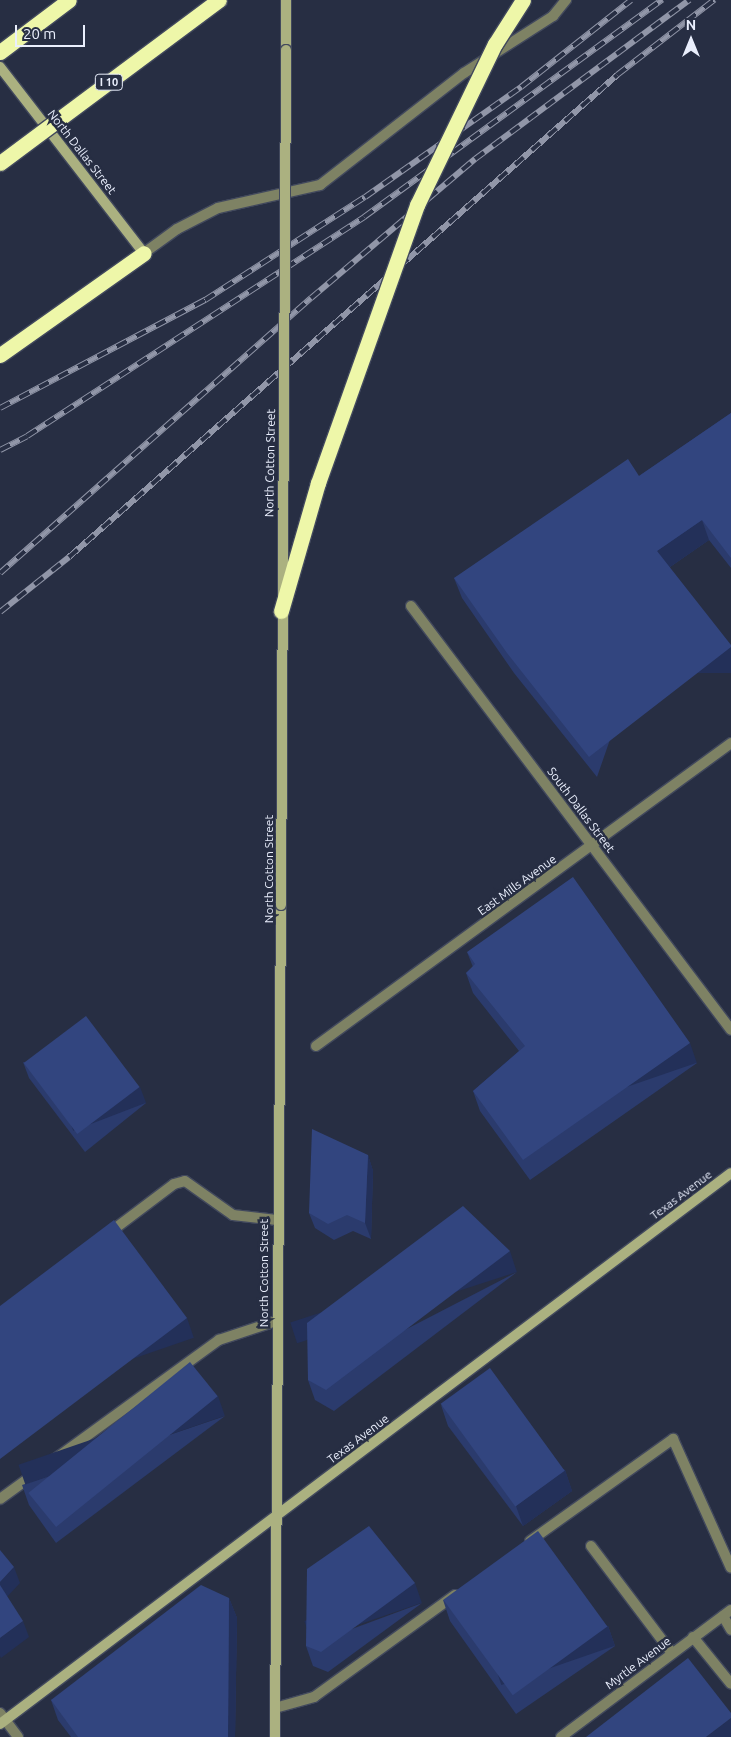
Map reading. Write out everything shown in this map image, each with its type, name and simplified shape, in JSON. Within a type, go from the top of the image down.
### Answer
[{"type":"highway","points":[[0,52],[69,0]]},
{"type":"highway","name":"I 10","points":[[0,163],[219,0]]},
{"type":"highway","points":[[281,611],[322,474],[417,206],[495,44],[523,0]]},
{"type":"highway","points":[[0,355],[144,253]]},
{"type":"main road","name":"North Cotton Street","points":[[275,1737],[278,1515],[276,1321],[281,905],[281,611],[286,0]]},
{"type":"main road","name":"North Dallas Street","points":[[0,67],[144,253]]},
{"type":"main road","name":"Texas Avenue","points":[[2,1719],[278,1515],[731,1173]]},
{"type":"street","points":[[144,253],[177,228],[218,208],[320,185],[464,73],[553,16],[566,0]]},
{"type":"street","name":"South Dallas Street","points":[[411,606],[731,1030]]},
{"type":"street","name":"East Mills Avenue","points":[[316,1046],[731,743]]},
{"type":"street","points":[[103,1238],[174,1184],[185,1181],[233,1215],[277,1220]]},
{"type":"street","points":[[0,1499],[219,1340],[276,1321]]},
{"type":"street","points":[[521,1548],[673,1439],[731,1568]]},
{"type":"street","points":[[591,1546],[672,1653]]},
{"type":"street","points":[[275,1708],[314,1697],[465,1588]]},
{"type":"street","points":[[727,1613],[731,1630]]},
{"type":"street","name":"Myrtle Avenue","points":[[561,1737],[727,1613]]},
{"type":"street","points":[[693,1637],[731,1684]]},
{"type":"street","points":[[2,1719],[18,1737]]},
{"type":"building","points":[[731,413],[731,558],[702,520],[657,551],[731,647],[589,757],[507,653],[454,578],[628,459],[639,476]]},
{"type":"building","points":[[573,877],[690,1043],[523,1160],[473,1091],[525,1046],[466,973],[475,964],[467,952]]},
{"type":"building","points":[[86,1016],[140,1087],[77,1134],[24,1063]]},
{"type":"building","points":[[312,1129],[368,1155],[365,1223],[347,1215],[328,1224],[309,1213]]},
{"type":"building","points":[[463,1206],[510,1251],[326,1390],[308,1380],[307,1323]]},
{"type":"building","points":[[114,1220],[187,1318],[0,1459],[0,1306]]},
{"type":"building","points":[[190,1362],[218,1396],[56,1527],[28,1493]]},
{"type":"building","points":[[490,1368],[565,1471],[515,1507],[441,1404]]},
{"type":"building","points":[[369,1526],[415,1583],[321,1652],[306,1646],[307,1569]]},
{"type":"building","points":[[538,1531],[607,1626],[513,1695],[443,1600]]},
{"type":"building","points":[[0,1550],[14,1567],[0,1582]]},
{"type":"building","points":[[0,1585],[23,1621],[0,1638]]},
{"type":"building","points":[[201,1585],[229,1598],[228,1737],[78,1737],[51,1700]]},
{"type":"building","points":[[688,1658],[731,1713],[731,1718],[706,1737],[586,1737]]},
{"type":"railway","points":[[0,408],[205,300],[365,197],[521,87],[631,0]]},
{"type":"railway","points":[[0,450],[27,436],[364,217],[662,0]]},
{"type":"railway","points":[[0,573],[311,298],[475,159],[689,0]]},
{"type":"railway","points":[[0,612],[69,557],[617,75],[714,0]]}]
